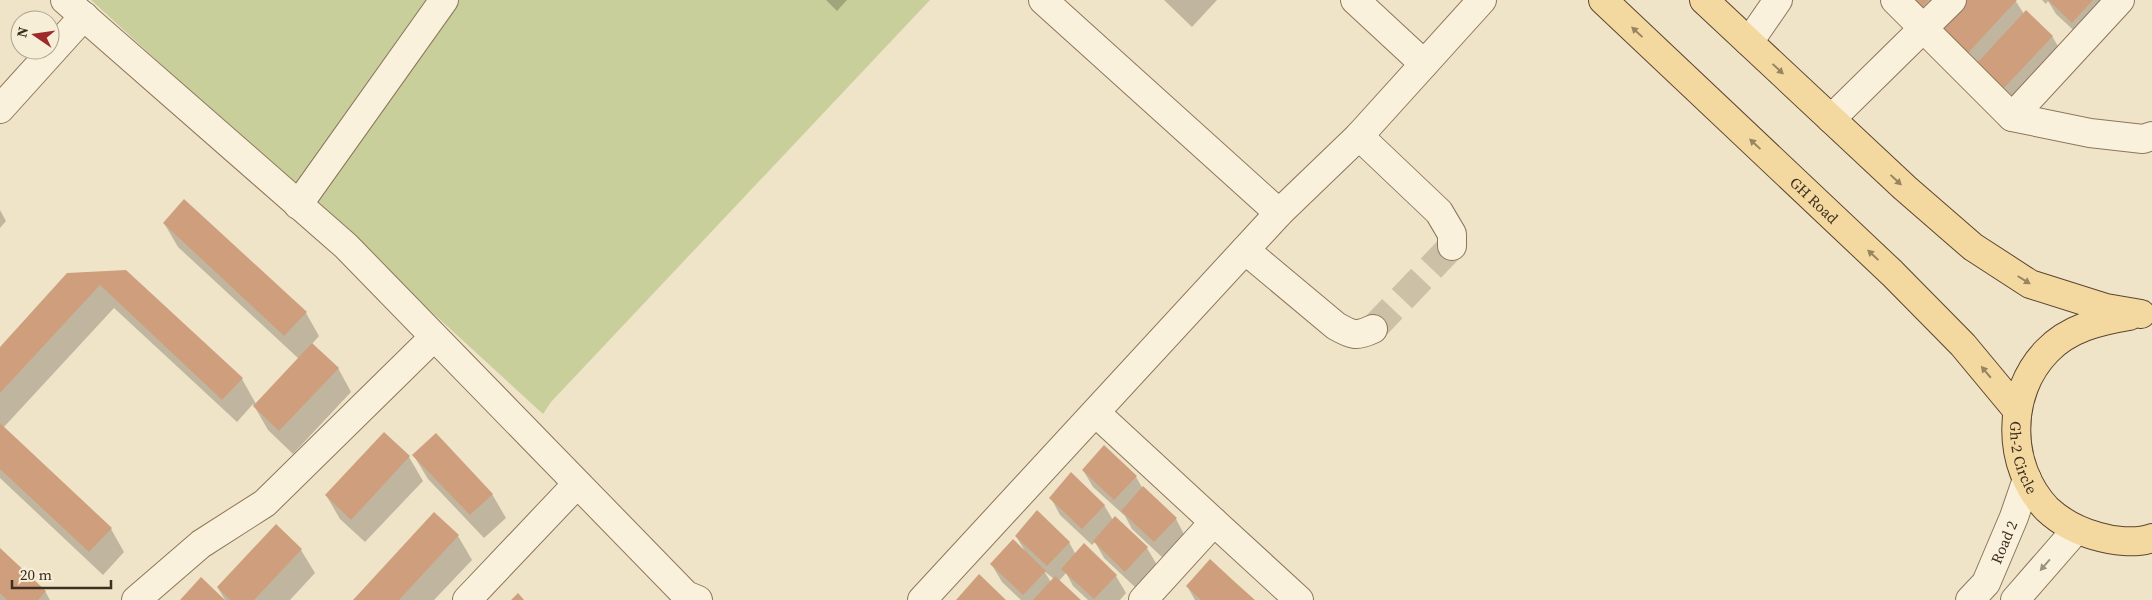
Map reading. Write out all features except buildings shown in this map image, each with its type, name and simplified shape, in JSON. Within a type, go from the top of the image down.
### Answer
[{"type":"main road","name":"GH Road","points":[[1603,0],[1892,273],[1963,345],[2017,410]]},
{"type":"main road","points":[[1704,0],[1905,188],[1973,247],[2030,284],[2106,308],[2146,316]]},
{"type":"main road","name":"Gh-2 Circle","points":[[2146,316],[2106,320],[2074,330],[2047,351],[2028,377],[2017,410],[2016,445],[2026,479],[2047,509],[2076,530],[2110,541],[2150,540]]},
{"type":"street","points":[[298,204],[444,0]]},
{"type":"street","points":[[1042,0],[1279,213]]},
{"type":"street","points":[[1355,0],[1424,64]]},
{"type":"street","points":[[922,600],[1279,213],[1359,136],[1482,0]]},
{"type":"street","points":[[1748,42],[1778,0]]},
{"type":"street","points":[[1895,0],[2012,116],[2090,133],[2143,139],[2152,136]]},
{"type":"street","points":[[1831,119],[1925,29],[1952,0]]},
{"type":"street","points":[[2012,116],[2120,0]]},
{"type":"street","points":[[0,109],[74,8],[346,246],[690,598]]},
{"type":"street","points":[[1359,136],[1439,212],[1452,234],[1452,246]]},
{"type":"street","points":[[1245,250],[1336,326],[1348,333],[1360,335],[1373,329]]},
{"type":"street","points":[[136,600],[202,544],[239,518],[265,504],[434,337]]},
{"type":"street","points":[[1096,413],[1299,600]]},
{"type":"street","name":"Road 2","points":[[1970,600],[1986,583],[2014,517],[2026,479]]},
{"type":"street","points":[[467,600],[577,484]]},
{"type":"street","points":[[1143,600],[1214,522]]},
{"type":"street","points":[[2015,600],[2076,530]]},
{"type":"green space","points":[[91,0],[930,0],[551,402],[543,414]]},
{"type":"tunnel","points":[[1373,329],[1452,246]]}]
